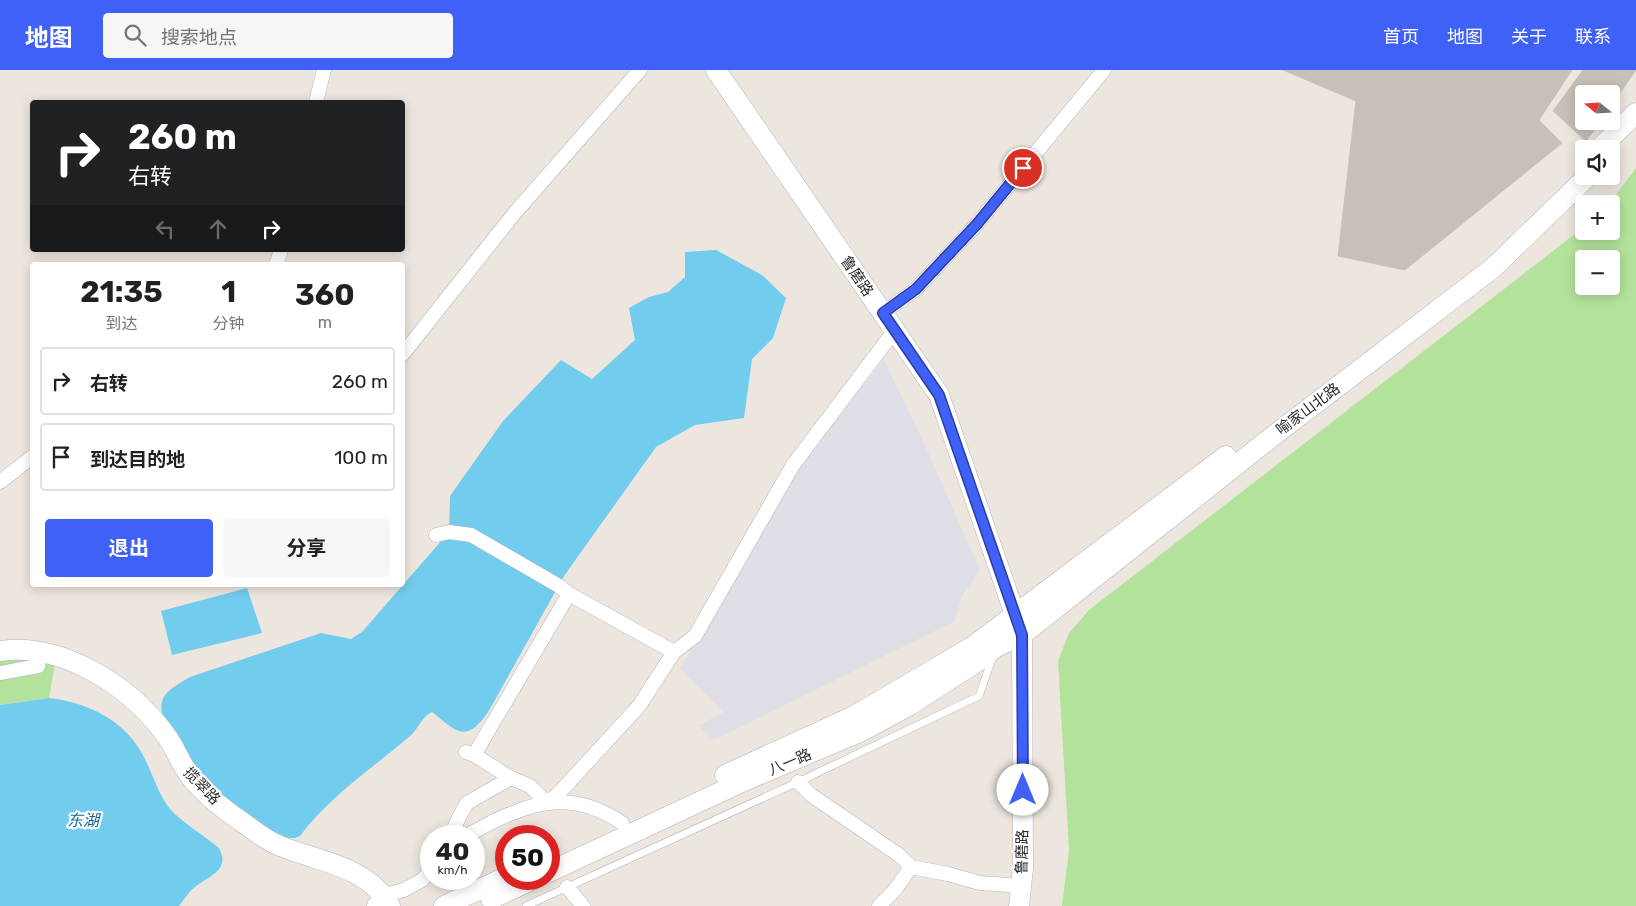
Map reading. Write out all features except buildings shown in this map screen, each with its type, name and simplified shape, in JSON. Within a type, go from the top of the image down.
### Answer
[{"type":"main road","name":"鲁磨路","points":[[716,70],[939,395],[1022,635],[1023,868],[1019,906]]},
{"type":"main road","points":[[1608,140],[1636,113]]},
{"type":"main road","points":[[1620,145],[1636,130]]},
{"type":"main road","name":"喻家山北路","points":[[1015,615],[1485,259],[1575,173]]},
{"type":"main road","name":"喻家山北路","points":[[1022,635],[1273,436],[1492,268],[1579,185]]},
{"type":"main road","name":"八一路","points":[[560,852],[856,715],[972,647],[1015,615]]},
{"type":"main road","name":"八一路","points":[[560,867],[744,781],[864,730],[910,705],[996,648],[1022,635]]},
{"type":"main road","name":"揽翠路","points":[[0,651],[21,649],[60,656],[119,688],[143,708],[166,736],[192,779],[217,803],[279,846],[342,866],[364,878],[383,902]]},
{"type":"main road","points":[[444,906],[495,882]]},
{"type":"main road","points":[[475,906],[510,890]]},
{"type":"street","points":[[316,100],[324,70]]},
{"type":"street","points":[[405,351],[513,215],[640,70]]},
{"type":"street","points":[[883,313],[916,289],[977,224],[1104,70]]},
{"type":"street","points":[[546,803],[559,793],[639,706],[674,652],[695,636],[793,465],[895,330]]},
{"type":"street","points":[[0,482],[30,459]]},
{"type":"street","points":[[436,535],[449,532],[471,534],[569,594],[674,652]]},
{"type":"street","points":[[546,803],[530,786],[511,778],[470,754],[569,594]]},
{"type":"street","points":[[0,673],[38,666],[40,651]]},
{"type":"street","points":[[456,825],[467,803],[511,778]]},
{"type":"street","points":[[798,782],[811,795],[899,854],[911,867],[948,874],[980,883],[1021,886]]},
{"type":"street","points":[[485,827],[524,809],[560,801],[580,803],[597,808],[622,823]]},
{"type":"street","points":[[879,906],[894,891],[911,867]]},
{"type":"street","points":[[383,902],[420,881]]},
{"type":"street","points":[[567,887],[583,906]]},
{"type":"lane","points":[[526,906],[798,782],[979,696],[996,648]]},
{"type":"shaded area","points":[[884,360],[923,441],[980,570],[962,596],[955,621],[714,740],[698,726],[724,712],[680,669],[775,495]]},
{"type":"green space","points":[[1636,168],[1636,906],[1062,906],[1069,850],[1058,661],[1069,633],[1089,610],[1575,234],[1575,240],[1620,240],[1620,195],[1616,195]]},
{"type":"green space","points":[[30,659],[55,664],[49,698],[0,705],[0,660]]},
{"type":"water","points":[[716,250],[762,275],[786,298],[773,338],[752,359],[744,418],[695,425],[656,447],[564,576],[491,707],[480,723],[470,730],[458,731],[432,712],[412,734],[324,808],[300,836],[295,838],[288,838],[270,830],[241,811],[204,780],[163,716],[162,702],[168,692],[190,677],[321,633],[351,639],[362,632],[401,587],[405,587],[405,583],[449,532],[450,496],[503,421],[561,360],[592,379],[635,340],[629,308],[649,297],[668,292],[685,277],[685,252]]},
{"type":"water","points":[[247,588],[262,633],[172,655],[161,611]]},
{"type":"water","name":"东湖","points":[[49,698],[64,700],[92,709],[117,724],[138,746],[160,792],[171,810],[219,848],[222,862],[217,872],[193,889],[179,906],[0,906],[0,705]]},
{"type":"route","points":[[1023,168],[977,224],[916,289],[883,313],[939,395],[1022,635],[1023,790]]}]
